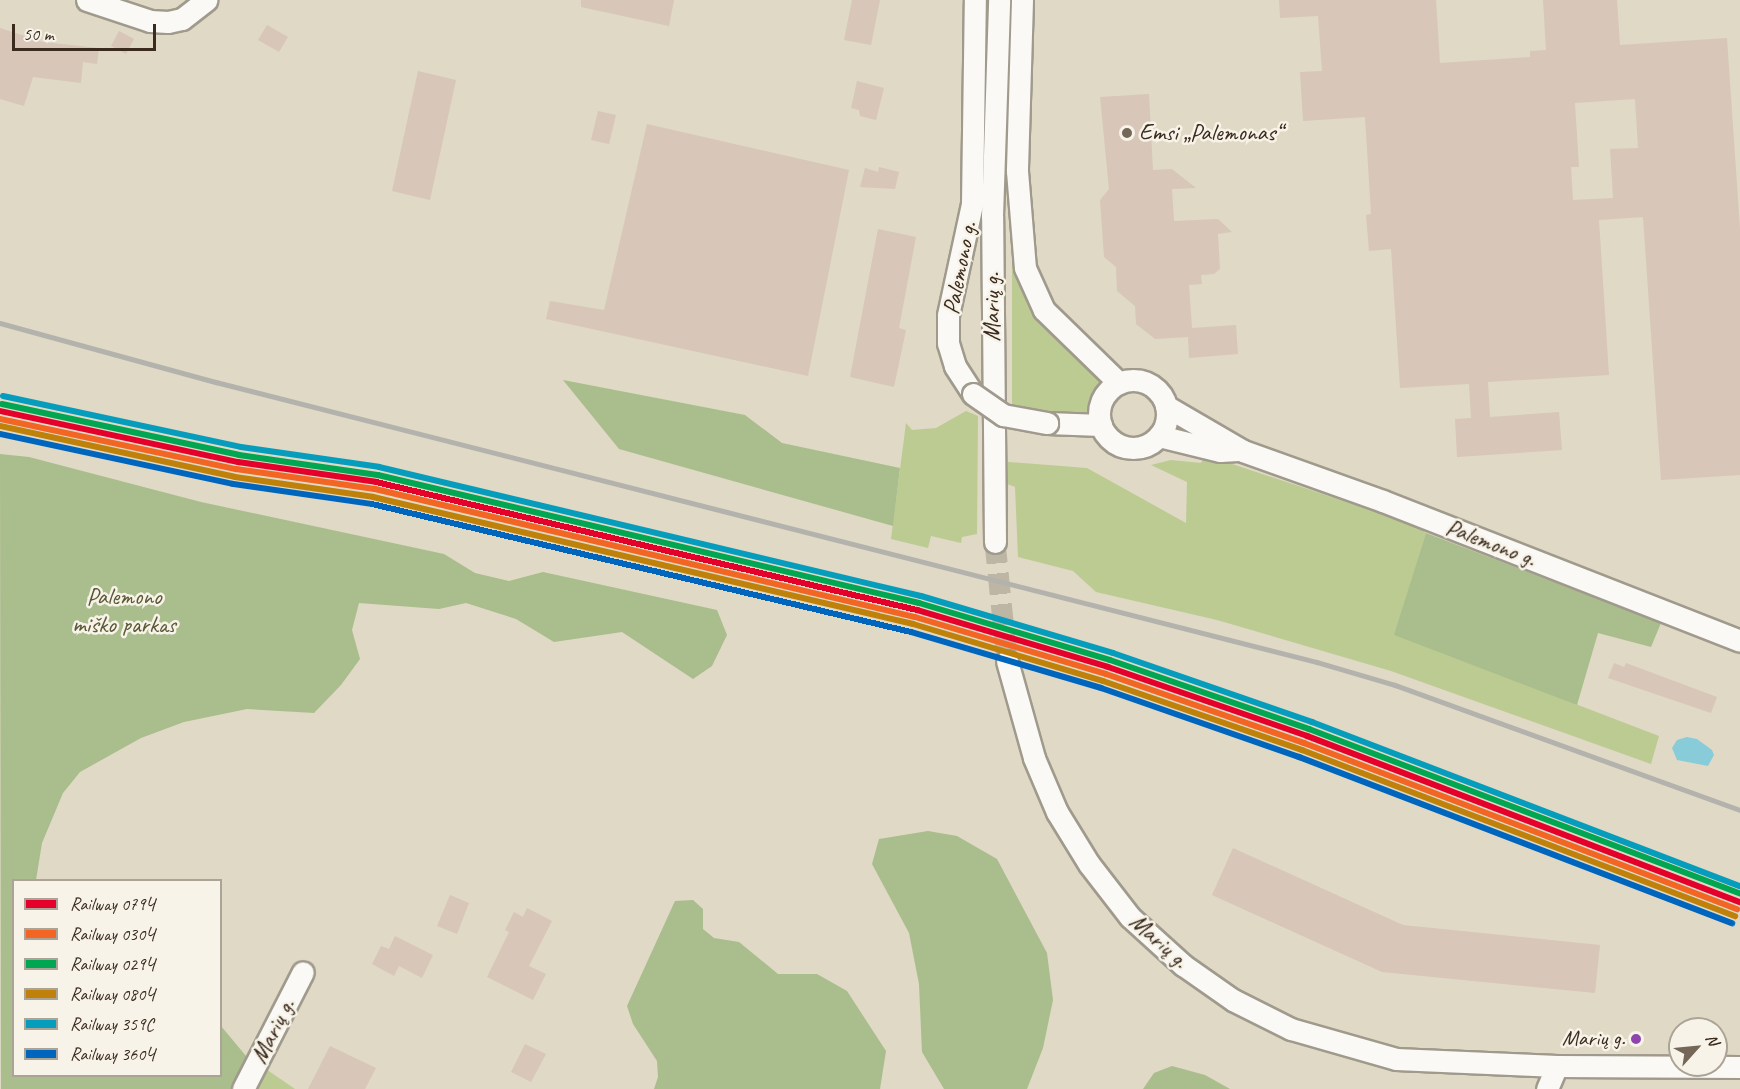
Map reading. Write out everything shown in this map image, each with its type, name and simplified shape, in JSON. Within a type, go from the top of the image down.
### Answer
[{"type":"street","points":[[87,0],[150,21],[168,22],[182,19],[206,0]]},
{"type":"street","name":"Palemono g.","points":[[975,0],[972,204],[948,315],[948,343],[955,366],[973,394],[1003,415],[1047,423],[1101,425]]},
{"type":"street","name":"Marių g.","points":[[995,542],[992,216],[999,0]]},
{"type":"street","name":"Palemono g.","points":[[1022,0],[1017,171],[1025,268],[1044,310],[1119,383],[1131,380],[1153,387],[1166,406],[1239,450],[1383,501],[1740,641]]},
{"type":"street","points":[[1119,383],[1102,401],[1101,425],[1115,443],[1127,448],[1139,448],[1159,436],[1165,427],[1166,406]]},
{"type":"street","name":"Palemono g.","points":[[1159,436],[1220,451],[1239,450]]},
{"type":"street","name":"Marių g.","points":[[1007,661],[1020,715],[1057,812],[1089,864],[1130,917],[1183,966],[1233,1000],[1291,1029],[1347,1048],[1396,1059],[1557,1066],[1740,1067]]},
{"type":"street","name":"Marių g.","points":[[243,1089],[303,972]]},
{"type":"street","points":[[1547,1089],[1557,1066]]},
{"type":"green space","points":[[1012,249],[1021,285],[1032,306],[1104,382],[1094,393],[1090,413],[1012,409]]},
{"type":"green space","points":[[563,380],[745,415],[782,443],[900,468],[893,526],[619,449]]},
{"type":"green space","points":[[966,411],[978,416],[977,534],[962,537],[961,543],[931,536],[928,548],[891,539],[906,423],[912,430],[936,428]]},
{"type":"green space","name":"Palemono miško parkas","points":[[0,454],[29,457],[201,502],[444,554],[475,573],[509,581],[543,572],[717,610],[727,635],[712,666],[693,679],[622,632],[554,642],[516,619],[466,603],[439,609],[359,603],[352,630],[360,659],[341,685],[314,713],[247,709],[184,722],[141,738],[80,772],[63,793],[42,843],[36,879],[12,879],[12,1077],[222,1077],[222,1027],[246,1056],[263,1067],[252,1089],[1,1089]]},
{"type":"green space","points":[[1205,455],[1413,524],[1426,533],[1395,635],[1659,736],[1651,764],[1391,671],[1217,620],[1096,592],[1073,571],[1018,557],[1015,487],[1007,484],[1008,462],[1087,468],[1186,523],[1187,482],[1151,465],[1171,460],[1201,463]]},
{"type":"green space","points":[[1426,533],[1661,623],[1651,647],[1598,633],[1577,705],[1394,635]]},
{"type":"green space","points":[[928,831],[957,836],[997,859],[1047,953],[1053,1000],[1043,1048],[1027,1089],[944,1089],[922,1052],[919,984],[909,933],[872,864],[879,839]]},
{"type":"green space","points":[[693,900],[703,909],[703,929],[714,938],[739,942],[778,974],[817,974],[847,991],[886,1051],[880,1089],[654,1089],[658,1077],[657,1061],[633,1024],[627,1006],[675,901]]},
{"type":"green space","points":[[1172,1066],[1205,1075],[1230,1089],[1143,1089],[1154,1073]]},
{"type":"green space","points":[[263,1067],[295,1089],[252,1089]]},
{"type":"water","points":[[1687,737],[1697,739],[1712,750],[1714,755],[1708,766],[1677,760],[1672,748],[1677,740]]},
{"type":"building","points":[[581,0],[674,0],[669,26],[581,7]]},
{"type":"building","points":[[852,0],[880,0],[871,45],[844,40]]},
{"type":"building","points":[[1279,0],[1436,0],[1440,63],[1530,57],[1530,51],[1546,50],[1543,0],[1617,0],[1620,45],[1727,38],[1740,229],[1740,475],[1661,480],[1643,217],[1599,220],[1609,375],[1488,382],[1490,417],[1559,412],[1562,450],[1457,457],[1455,419],[1471,418],[1469,384],[1400,388],[1391,249],[1369,251],[1366,215],[1371,214],[1365,117],[1303,121],[1300,72],[1322,71],[1318,16],[1280,18]],"holes":[[[1635,99],[1638,148],[1610,149],[1613,198],[1573,200],[1571,167],[1579,167],[1575,103]]]},
{"type":"building","points":[[267,25],[288,37],[279,52],[258,40]]},
{"type":"building","points":[[0,28],[43,42],[99,48],[97,64],[83,62],[81,83],[33,77],[24,106],[0,99]]},
{"type":"building","points":[[119,31],[134,39],[126,54],[111,46]]},
{"type":"building","points":[[418,71],[456,80],[430,200],[392,191]]},
{"type":"building","points":[[857,81],[884,88],[876,120],[860,116],[859,110],[851,108]]},
{"type":"building","points":[[1149,94],[1153,170],[1172,169],[1196,188],[1172,189],[1174,221],[1218,219],[1232,232],[1218,234],[1220,269],[1214,274],[1201,275],[1202,284],[1189,285],[1192,328],[1236,325],[1238,354],[1189,358],[1188,337],[1155,339],[1136,324],[1135,306],[1117,291],[1116,267],[1104,257],[1100,200],[1109,189],[1100,97]]},
{"type":"building","points":[[598,111],[616,115],[609,144],[591,140]]},
{"type":"building","points":[[647,124],[849,170],[808,376],[546,319],[550,301],[604,310]]},
{"type":"building","points":[[879,167],[899,172],[895,189],[860,187],[865,168],[878,172]]},
{"type":"building","points":[[878,229],[916,237],[899,328],[906,330],[894,387],[850,377]]},
{"type":"building","points":[[1614,663],[1624,667],[1626,663],[1717,697],[1711,713],[1608,678]]},
{"type":"building","points":[[1233,848],[1403,925],[1600,945],[1595,993],[1382,972],[1212,895]]},
{"type":"building","points":[[450,895],[469,903],[457,934],[437,926]]},
{"type":"building","points":[[527,908],[552,921],[529,966],[546,974],[533,1000],[487,977],[509,932],[505,930],[514,912],[523,917]]},
{"type":"building","points":[[395,936],[433,955],[422,978],[399,966],[394,976],[372,964],[381,946],[389,949]]},
{"type":"building","points":[[525,1044],[546,1054],[531,1082],[511,1072]]},
{"type":"building","points":[[330,1046],[376,1068],[365,1089],[308,1089]]},
{"type":"tunnel","points":[[995,542],[1007,661]]},
{"type":"railway","points":[[0,323],[216,382],[1317,662],[1395,685],[1740,810]]},
{"type":"rail line","name":"359С","points":[[3,396],[241,447],[379,467],[921,596],[1113,653],[1312,722],[1740,886]]},
{"type":"rail line","name":"029Ч","points":[[2,404],[239,455],[378,475],[919,603],[1110,660],[1309,729],[1740,894]]},
{"type":"rail line","name":"079Ч","points":[[0,411],[238,462],[376,482],[917,610],[1108,667],[1307,736],[1740,902]]},
{"type":"rail line","name":"030Ч","points":[[0,419],[236,469],[375,489],[915,617],[1106,674],[1304,743],[1737,909]]},
{"type":"rail line","name":"080Ч","points":[[0,426],[235,477],[373,497],[913,624],[1103,681],[1302,750],[1735,916]]},
{"type":"rail line","name":"360Ч","points":[[0,434],[233,484],[372,504],[911,632],[1101,688],[1299,757],[1732,923]]},
{"type":"place","name":"Emsi „Palemonas“","points":[[1127,133]]},
{"type":"place","name":"Marių g.","points":[[1636,1039]]}]
